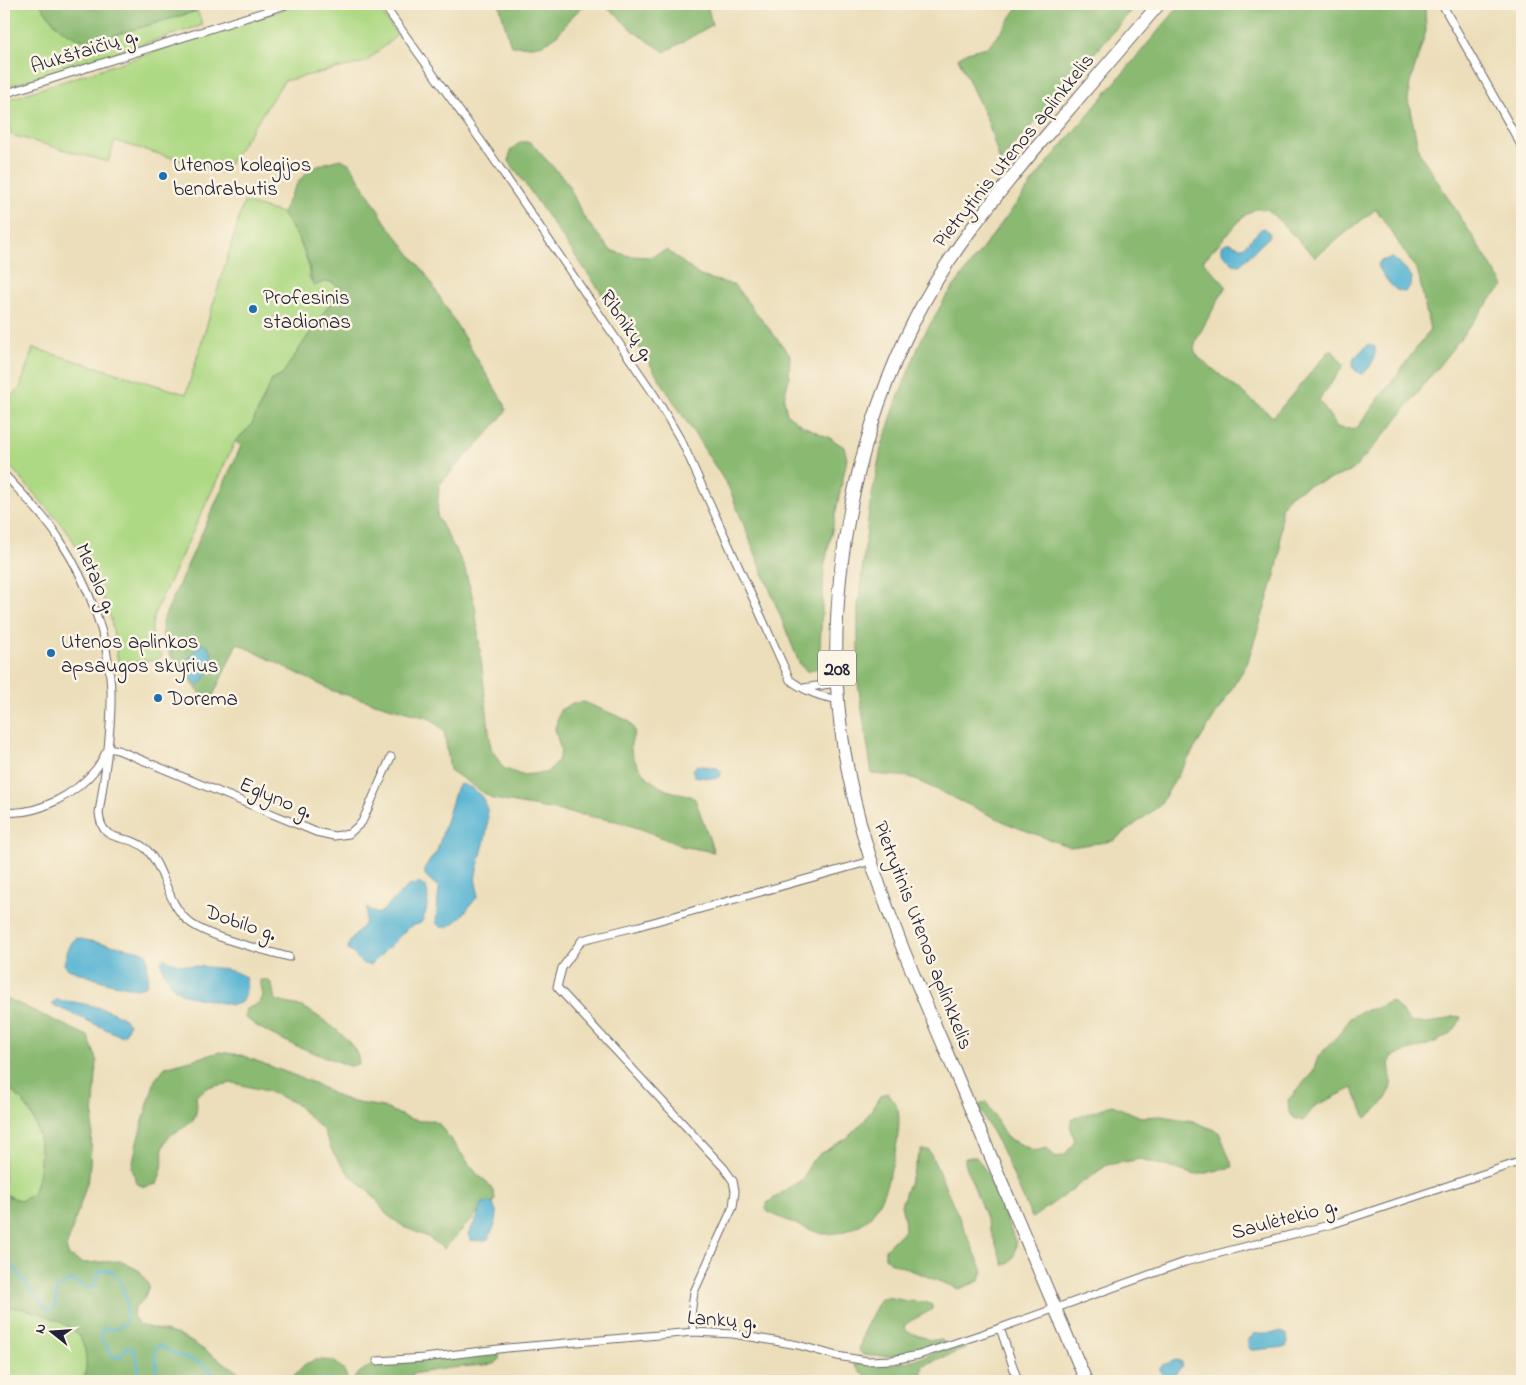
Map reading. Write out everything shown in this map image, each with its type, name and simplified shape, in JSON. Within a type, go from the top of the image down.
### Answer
[{"type":"highway","name":"Pietrytinis Utenos aplinkkelis","points":[[1086,1381],[935,1024],[887,906],[871,861],[850,779],[838,699],[836,645],[847,530],[866,446],[884,391],[916,316],[948,262],[1004,187],[1159,4]]},
{"type":"street","name":"Aukštaičių g.","points":[[4,94],[289,4]]},
{"type":"street","name":"Ribnikų g.","points":[[383,4],[489,152],[654,396],[683,444],[784,671],[790,680],[802,688]]},
{"type":"street","points":[[1442,4],[1522,147]]},
{"type":"street","name":"Metalo g.","points":[[4,474],[59,538],[72,560],[90,600],[102,632],[110,676],[109,748]]},
{"type":"street","points":[[802,688],[837,683]]},
{"type":"street","points":[[802,688],[828,699],[838,699]]},
{"type":"street","points":[[4,812],[12,813],[39,808],[60,799],[82,784],[98,768],[109,748]]},
{"type":"street","name":"Eglyno g.","points":[[109,748],[118,750],[316,832],[334,836],[349,834],[362,822],[391,757]]},
{"type":"street","name":"Dobilo g.","points":[[109,748],[99,813],[100,824],[104,831],[140,845],[147,850],[155,861],[181,914],[197,928],[289,957]]},
{"type":"street","points":[[694,1332],[691,1315],[694,1292],[732,1207],[735,1191],[733,1181],[724,1168],[557,987],[562,968],[582,940],[639,926],[871,861]]},
{"type":"street","name":"Saulėtekio g.","points":[[1055,1307],[1074,1303],[1148,1274],[1185,1262],[1333,1224],[1522,1161]]},
{"type":"street","name":"Lankų g.","points":[[377,1361],[694,1332],[733,1334],[798,1345],[837,1356],[867,1361],[892,1360],[919,1355],[1055,1307]]},
{"type":"street","points":[[1000,1328],[1018,1381]]},
{"type":"green space","points":[[4,4],[40,4],[56,25],[90,42],[197,11],[203,25],[4,88]]},
{"type":"green space","points":[[40,4],[195,4],[197,11],[90,42],[61,29]]},
{"type":"green space","points":[[301,4],[375,4],[397,35],[366,62],[284,81],[223,173],[115,141],[108,162],[11,135],[6,100]]},
{"type":"green space","points":[[499,4],[587,4],[575,13],[561,31],[550,41],[532,46],[511,46]]},
{"type":"green space","points":[[597,4],[707,4],[712,25],[665,52],[633,31],[610,9]]},
{"type":"green space","points":[[1020,4],[1137,4],[1000,162],[988,122],[958,58],[967,52],[987,47],[1000,33]]},
{"type":"green space","points":[[1181,4],[1425,4],[1426,31],[1410,83],[1408,100],[1419,152],[1504,286],[1492,298],[1390,428],[1353,470],[1309,485],[1290,495],[1281,508],[1280,554],[1247,664],[1159,806],[1113,841],[1070,847],[1011,825],[910,777],[872,774],[858,684],[858,607],[869,511],[881,449],[896,403],[921,340],[946,297],[1044,167]],"holes":[[[1255,209],[1267,209],[1315,257],[1376,209],[1418,272],[1430,330],[1357,428],[1345,429],[1337,427],[1319,400],[1344,365],[1331,349],[1273,417],[1198,357],[1194,349],[1196,340],[1226,286],[1203,261],[1244,216]]]},
{"type":"green space","points":[[520,142],[530,142],[567,182],[583,216],[610,250],[629,256],[650,257],[667,250],[700,276],[734,285],[790,355],[789,378],[784,399],[787,414],[803,426],[830,438],[844,447],[847,459],[824,568],[819,667],[808,672],[800,665],[729,488],[637,344],[509,161],[510,151]]},
{"type":"green space","points":[[341,159],[350,164],[386,223],[425,273],[505,405],[506,411],[489,432],[439,485],[437,516],[464,566],[475,606],[491,748],[503,768],[521,775],[546,773],[558,761],[561,751],[555,729],[560,710],[575,703],[584,702],[629,721],[635,731],[631,750],[636,763],[657,785],[695,799],[714,852],[681,846],[644,830],[616,821],[493,799],[450,770],[444,731],[431,719],[333,691],[237,643],[213,696],[200,693],[171,656],[163,639],[162,622],[241,446],[235,441],[251,426],[272,380],[281,376],[335,296],[337,286],[332,282],[314,286],[304,249],[282,213],[297,184],[309,171],[328,162]]},
{"type":"green space","points":[[244,202],[282,213],[298,237],[308,263],[309,277],[314,285],[332,282],[337,286],[335,296],[281,376],[272,380],[251,426],[235,442],[155,612],[152,635],[162,656],[157,659],[122,665],[118,661],[111,619],[96,580],[68,532],[4,459],[4,403],[20,388],[33,348],[186,394]]},
{"type":"green space","points":[[260,980],[268,980],[272,985],[275,1000],[306,1009],[339,1032],[354,1048],[359,1064],[350,1066],[295,1045],[269,1033],[244,1017],[246,1009],[257,1004],[262,999]]},
{"type":"green space","points":[[4,997],[88,1036],[97,1060],[89,1177],[66,1248],[69,1256],[82,1263],[120,1261],[140,1271],[149,1286],[144,1299],[134,1308],[133,1316],[139,1325],[176,1334],[250,1379],[258,1381],[83,1381],[86,1370],[84,1346],[79,1336],[73,1330],[44,1315],[12,1307],[4,1307],[4,1194],[21,1201],[33,1194],[39,1171],[40,1147],[39,1135],[31,1113],[20,1098],[4,1085]]},
{"type":"green space","points":[[1391,1001],[1410,1022],[1429,1023],[1461,1017],[1457,1026],[1442,1039],[1391,1057],[1389,1065],[1391,1084],[1388,1095],[1381,1105],[1366,1118],[1353,1088],[1315,1106],[1303,1121],[1294,1118],[1289,1112],[1288,1100],[1313,1072],[1318,1057],[1341,1032],[1350,1018],[1362,1011],[1376,1008]]},
{"type":"green space","points":[[220,1052],[241,1055],[314,1083],[337,1096],[353,1102],[383,1107],[410,1119],[432,1120],[439,1124],[476,1173],[487,1182],[495,1198],[493,1205],[490,1203],[479,1209],[478,1213],[444,1249],[428,1237],[404,1227],[386,1214],[374,1196],[350,1175],[333,1153],[324,1131],[295,1103],[267,1091],[233,1083],[208,1087],[196,1096],[197,1108],[195,1117],[186,1126],[168,1138],[164,1145],[163,1165],[157,1184],[144,1187],[136,1183],[132,1167],[137,1142],[155,1080],[165,1067]]},
{"type":"green space","points":[[4,1085],[24,1103],[31,1113],[39,1136],[40,1159],[37,1183],[33,1194],[21,1201],[4,1194]]},
{"type":"green space","points":[[888,1093],[898,1110],[898,1135],[887,1184],[875,1211],[868,1219],[848,1230],[825,1234],[798,1225],[765,1209],[767,1203],[804,1178],[810,1163],[820,1154],[847,1138],[865,1120],[880,1096]]},
{"type":"green space","points":[[986,1102],[1007,1138],[1035,1151],[1047,1148],[1056,1158],[1065,1155],[1075,1141],[1070,1126],[1072,1119],[1112,1105],[1141,1117],[1161,1116],[1193,1121],[1219,1132],[1233,1167],[1196,1175],[1141,1159],[1107,1165],[1032,1218],[1002,1150],[978,1106]]},
{"type":"green space","points":[[921,1150],[929,1150],[983,1271],[979,1281],[959,1289],[890,1262],[885,1257],[885,1249],[905,1229],[901,1205]]},
{"type":"green space","points":[[976,1157],[988,1174],[1016,1243],[1013,1256],[1004,1266],[965,1163],[965,1158]]},
{"type":"green space","points":[[4,1269],[144,1381],[4,1381]]},
{"type":"green space","points":[[887,1297],[925,1302],[932,1305],[932,1309],[904,1326],[906,1331],[930,1340],[942,1340],[945,1343],[905,1354],[863,1355],[859,1350],[865,1328],[880,1300]]},
{"type":"green space","points":[[963,1342],[965,1349],[923,1365],[920,1381],[885,1381],[876,1379],[861,1372],[855,1366],[855,1362],[891,1365],[921,1358]]},
{"type":"green space","points":[[499,1353],[499,1360],[495,1364],[412,1374],[408,1381],[352,1381],[367,1368],[386,1362]]},
{"type":"green space","points":[[315,1360],[335,1362],[341,1367],[347,1377],[344,1381],[289,1381],[305,1364]]},
{"type":"water","points":[[1264,228],[1269,232],[1269,237],[1240,265],[1233,264],[1222,252],[1222,246],[1228,243],[1243,247]]},
{"type":"water","points":[[1391,258],[1400,263],[1412,277],[1411,285],[1405,292],[1396,290],[1379,268],[1380,261]]},
{"type":"water","points":[[1368,344],[1375,347],[1375,355],[1366,371],[1360,374],[1352,367],[1354,358]]},
{"type":"water","points":[[200,644],[207,646],[211,650],[212,663],[210,670],[198,686],[183,666]]},
{"type":"water","points":[[697,765],[717,768],[721,771],[720,776],[715,779],[694,776],[693,770]]},
{"type":"water","points":[[461,784],[475,790],[483,799],[487,810],[488,822],[476,877],[477,897],[452,925],[441,927],[436,922],[439,888],[425,875],[425,867],[437,851],[457,786]]},
{"type":"water","points":[[418,883],[426,887],[428,896],[425,914],[421,923],[409,927],[371,965],[363,964],[348,949],[349,943],[365,923],[367,908],[375,913],[380,913],[407,887]]},
{"type":"water","points":[[76,938],[141,951],[147,954],[148,978],[146,985],[138,989],[105,982],[68,969],[64,964],[70,946]]},
{"type":"water","points":[[164,958],[182,964],[236,972],[245,977],[246,991],[244,997],[240,1003],[232,1005],[188,996],[176,990],[170,982],[161,963]]},
{"type":"water","points":[[57,1000],[84,1004],[116,1014],[129,1024],[125,1034],[121,1036],[53,1005],[53,1002]]},
{"type":"water","points":[[490,1202],[494,1206],[497,1215],[489,1238],[484,1241],[470,1240],[468,1234],[481,1206],[483,1203]]},
{"type":"water","points":[[1280,1332],[1287,1334],[1288,1342],[1286,1347],[1251,1350],[1248,1346],[1248,1340],[1254,1334]]},
{"type":"water","points":[[1176,1360],[1180,1361],[1182,1366],[1168,1381],[1161,1373],[1160,1368]]},
{"type":"waterway","points":[[4,1265],[10,1263],[49,1310],[55,1307],[57,1288],[71,1280],[89,1288],[95,1286],[99,1272],[106,1270],[117,1276],[124,1291],[127,1315],[124,1325],[113,1330],[104,1328],[101,1330],[102,1339],[112,1356],[120,1358],[126,1347],[134,1349],[142,1381]]},
{"type":"waterway","points":[[154,1381],[157,1374],[155,1350],[159,1345],[171,1352],[202,1364],[221,1381]]},
{"type":"waterway","points":[[318,1381],[321,1379],[334,1381]]},
{"type":"place","name":"Utenos kolegijos bendrabutis","points":[[163,176]]},
{"type":"place","name":"Profesinis stadionas","points":[[253,309]]},
{"type":"place","name":"Utenos aplinkos apsaugos skyrius","points":[[51,653]]},
{"type":"place","name":"Dorema","points":[[158,698]]}]
